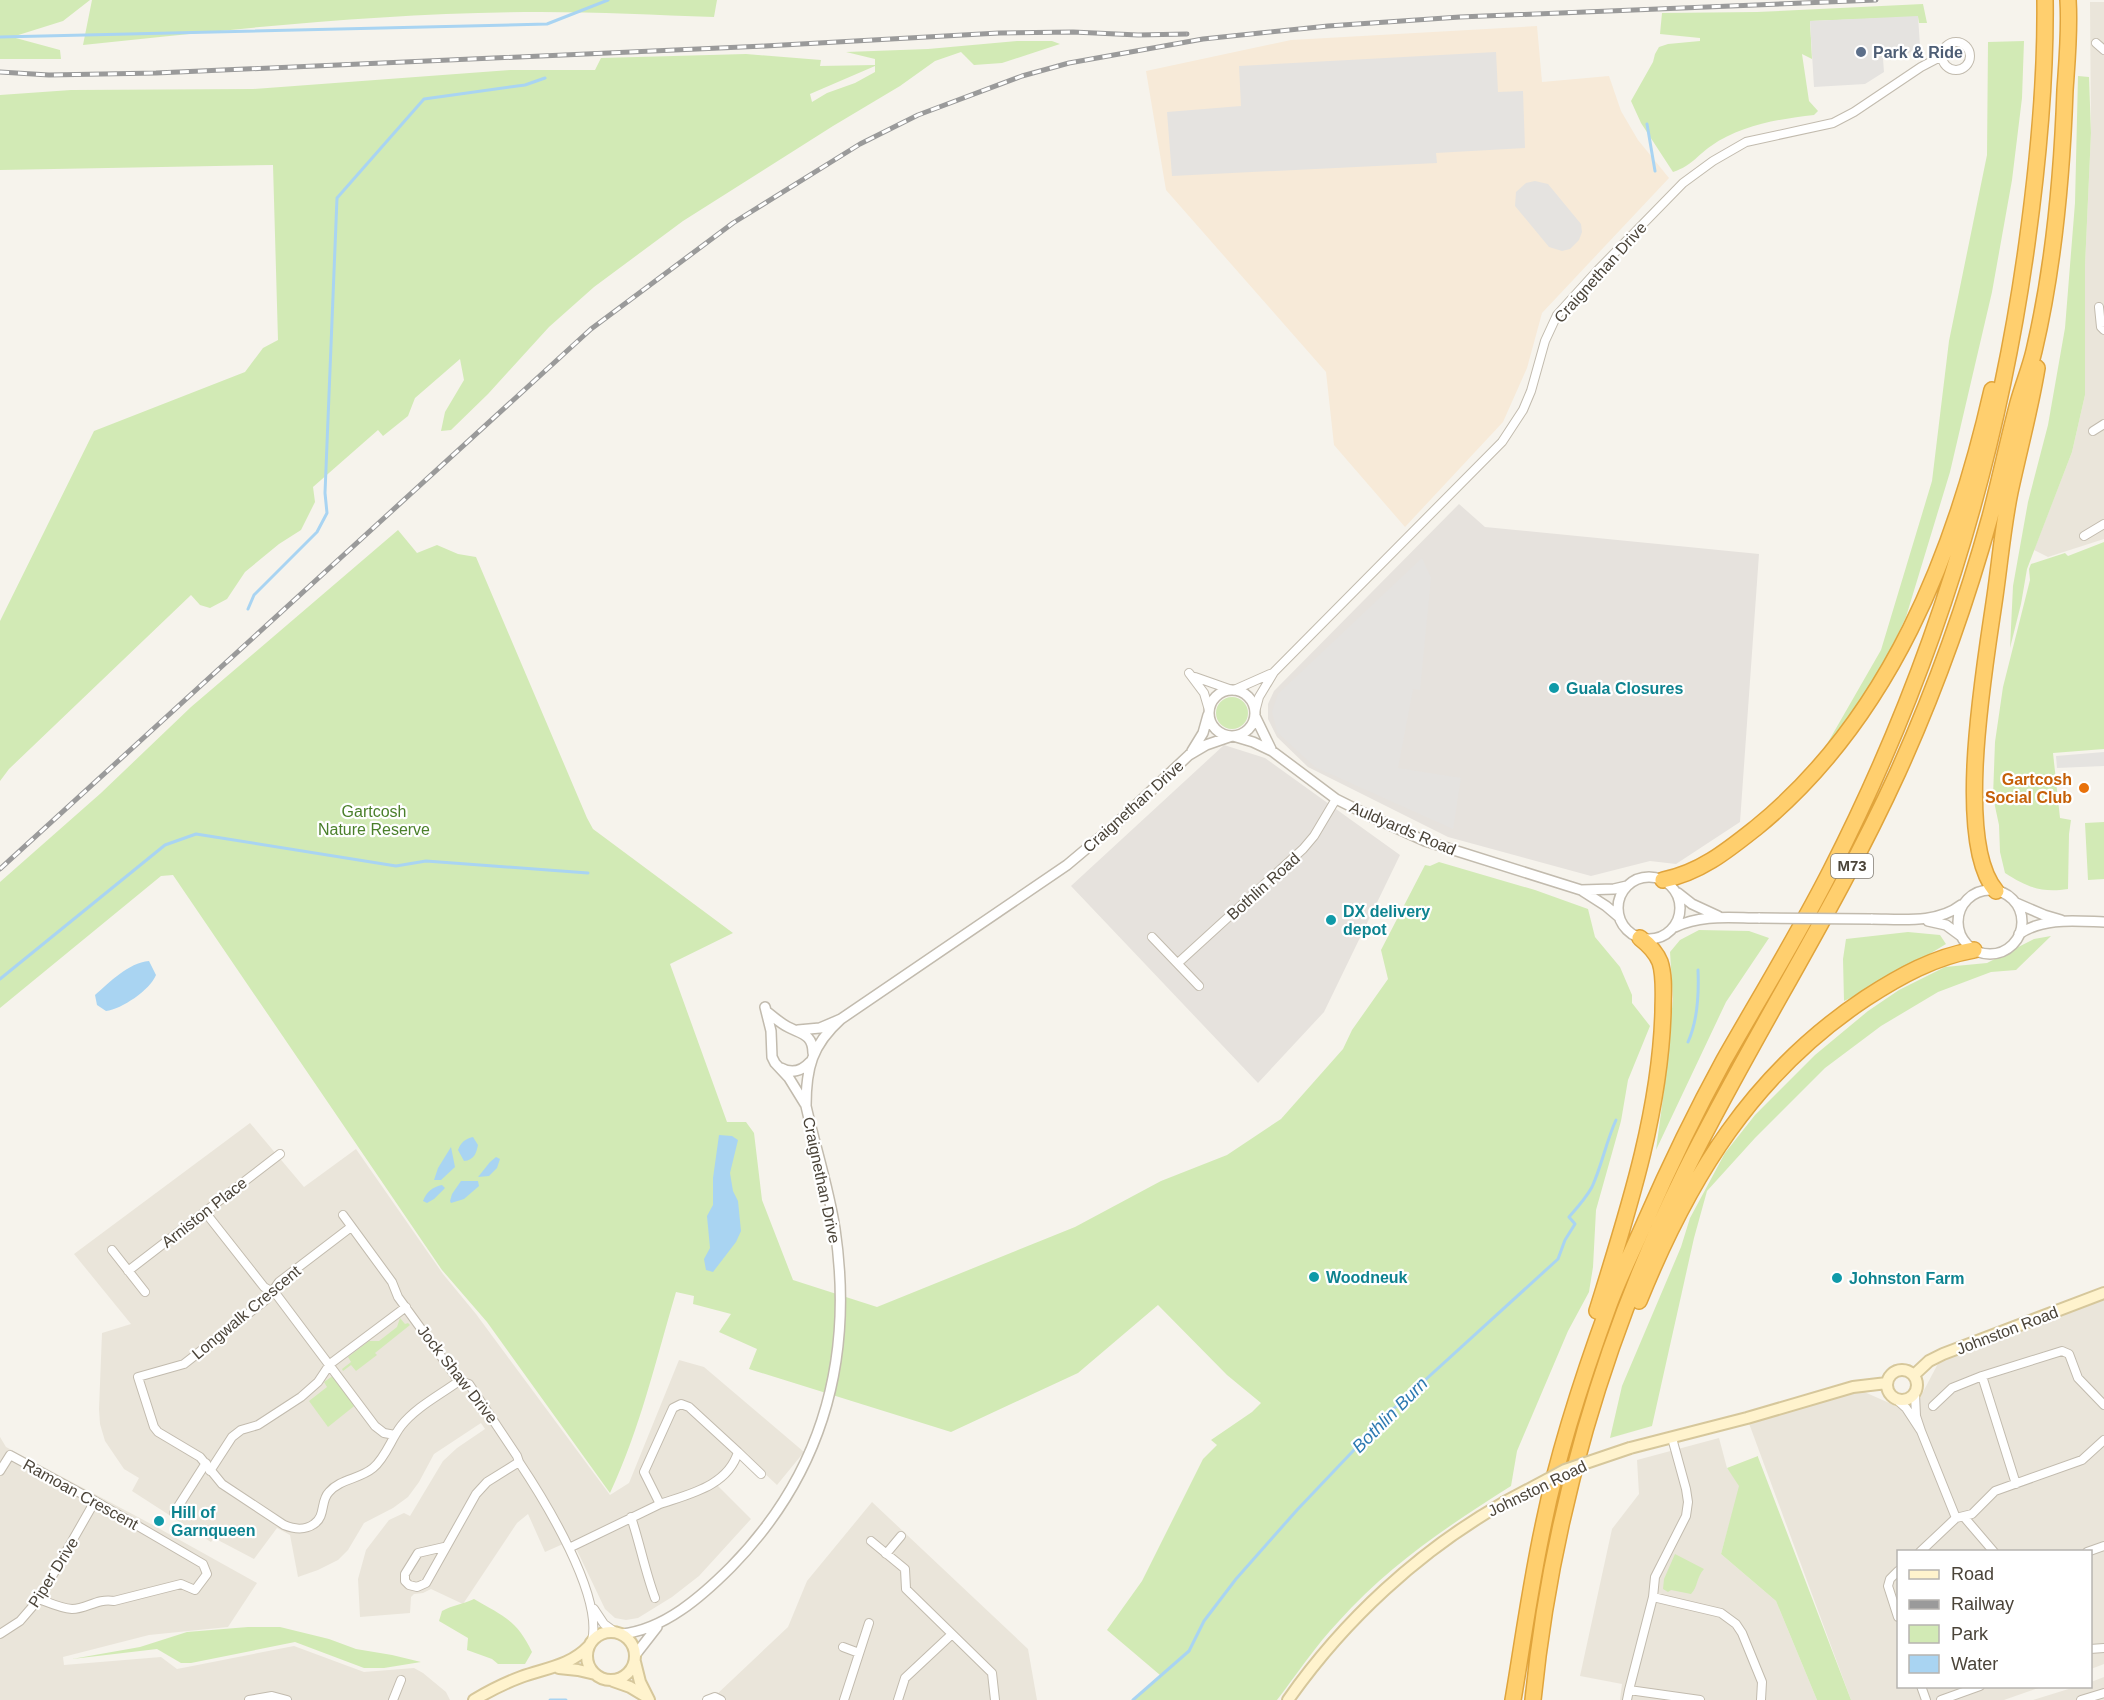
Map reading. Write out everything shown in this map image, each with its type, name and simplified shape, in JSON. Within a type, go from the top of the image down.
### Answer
[{"type":"highway","name":"M73","points":[[1513,1700],[1544,1522],[1558,1462],[1579,1391],[1611,1300],[1678,1147],[1834,864],[1887,749],[1931,639],[1973,510],[1996,416],[2017,312],[2041,127],[2045,0]]},
{"type":"highway","name":"M73","points":[[1533,1700],[1543,1625],[1570,1485],[1615,1340],[1651,1245],[1715,1113],[1856,860],[1899,770],[1942,663],[1989,521],[2018,402],[2034,352],[2052,252],[2064,134],[2068,0]]},
{"type":"highway","points":[[1669,885],[1711,861],[1766,819],[1805,783],[1829,757],[1868,705],[1908,637],[1930,589],[1965,489],[1989,401],[2033,197]]},
{"type":"highway","points":[[1996,891],[1983,869],[1977,833],[1975,794],[1978,720],[2009,494],[2033,392],[2050,293],[2052,252]]},
{"type":"highway","points":[[1558,1462],[1577,1382],[1640,1162],[1658,1070],[1663,1027],[1662,969],[1656,954],[1640,938]]},
{"type":"highway","points":[[1570,1485],[1627,1332],[1662,1249],[1696,1182],[1724,1136],[1780,1069],[1835,1020],[1877,991],[1933,960],[1974,950]]},
{"type":"main road","name":"Johnston Road","points":[[1288,1700],[1329,1648],[1370,1604],[1409,1569],[1450,1536],[1503,1503],[1565,1470],[1630,1448],[1747,1418],[1853,1387],[1887,1383],[1888,1378],[1895,1371],[1905,1370],[1914,1375],[1929,1361],[1943,1354],[2104,1293]]},
{"type":"main road","points":[[1887,1383],[1889,1393],[1897,1400],[1907,1400],[1915,1394],[1918,1384],[1914,1375]]},
{"type":"main road","points":[[474,1700],[520,1677],[576,1658],[603,1634],[618,1633],[628,1639],[640,1683],[648,1699]]},
{"type":"main road","points":[[591,1644],[587,1661],[595,1674]]},
{"type":"main road","points":[[614,1681],[627,1675],[635,1658]]},
{"type":"main road","points":[[552,1668],[595,1674],[630,1687],[648,1699]]},
{"type":"street","points":[[2096,43],[2104,50]]},
{"type":"street","name":"Craignethan Drive","points":[[1255,713],[1259,697],[1274,672],[1502,442],[1523,410],[1531,391],[1545,341],[1557,315],[1683,183],[1713,160],[1746,142],[1833,123],[1854,112],[1921,66],[1942,56]]},
{"type":"street","points":[[2099,308],[2104,330]]},
{"type":"street","points":[[2093,431],[2104,424]]},
{"type":"street","points":[[2084,536],[2104,524]]},
{"type":"street","name":"Craignethan Drive","points":[[1233,690],[1274,672]]},
{"type":"street","points":[[1191,675],[1233,690],[1250,699],[1255,713],[1253,722],[1245,732],[1232,736],[1224,735],[1213,726],[1204,693],[1191,675]]},
{"type":"street","points":[[1209,711],[1214,698],[1233,690]]},
{"type":"street","name":"Craignethan Drive","points":[[1189,755],[1203,733],[1209,711]]},
{"type":"street","name":"Auldyards Road","points":[[1255,713],[1272,751]]},
{"type":"street","name":"Craignethan Drive","points":[[795,1030],[820,1028],[841,1019],[1067,865],[1117,823],[1189,755],[1206,745],[1232,736]]},
{"type":"street","name":"Auldyards Road","points":[[1232,736],[1272,751],[1336,799],[1425,841],[1581,890],[1619,917]]},
{"type":"street","name":"Bothlin Road","points":[[1178,963],[1303,849],[1314,836],[1336,799]]},
{"type":"street","points":[[1720,916],[1692,904],[1669,885],[1654,877],[1635,880],[1627,886],[1619,900],[1619,917],[1627,930],[1640,938],[1650,940],[1659,938],[1674,927],[1689,921],[1720,916],[1917,919],[1944,915],[1978,892],[1996,891],[2004,893],[2016,903],[2064,921]]},
{"type":"street","points":[[1669,885],[1680,904],[1680,912],[1674,927]]},
{"type":"street","name":"Auldyards Road","points":[[1581,890],[1614,889],[1627,886]]},
{"type":"street","points":[[1961,936],[1957,921],[1963,903]]},
{"type":"street","points":[[1917,919],[1946,925],[1974,950],[1989,954],[2004,951],[2011,946],[2019,934],[2021,915],[2016,903]]},
{"type":"street","points":[[2019,934],[2032,927],[2064,921],[2104,922]]},
{"type":"street","points":[[1152,937],[1199,986]]},
{"type":"street","points":[[766,1009],[781,1023],[809,1037],[813,1049],[807,1081],[806,1106],[789,1078],[772,1057],[773,1043],[766,1009]]},
{"type":"street","name":"Craignethan Drive","points":[[812,1058],[822,1039],[841,1019]]},
{"type":"street","points":[[773,1043],[780,1033],[795,1030]]},
{"type":"street","points":[[780,1068],[787,1071],[800,1070],[812,1058]]},
{"type":"street","name":"Craignethan Drive","points":[[661,1623],[723,1575],[765,1529],[797,1479],[812,1448],[829,1398],[841,1331],[841,1286],[835,1227],[806,1106]]},
{"type":"street","name":"Arniston Place","points":[[128,1271],[280,1154]]},
{"type":"street","points":[[205,1212],[264,1287],[276,1294],[375,1426],[384,1433],[395,1435]]},
{"type":"street","name":"Jock Shaw Drive","points":[[343,1215],[394,1285],[398,1297],[459,1381],[469,1384],[517,1456],[548,1507],[569,1548],[591,1606]]},
{"type":"street","name":"Longwalk Crescent","points":[[206,1462],[164,1436],[154,1427],[138,1377],[184,1364],[267,1299],[279,1282],[351,1227]]},
{"type":"street","points":[[112,1250],[145,1292]]},
{"type":"street","points":[[210,1471],[232,1437],[241,1430],[258,1425],[277,1414],[301,1397],[318,1382],[330,1364],[406,1307]]},
{"type":"street","points":[[1933,1406],[1952,1388],[1982,1376],[2062,1351],[2069,1354],[2078,1378],[2104,1405]]},
{"type":"street","points":[[1982,1376],[2016,1484]]},
{"type":"street","points":[[206,1462],[210,1471],[222,1484],[284,1525],[294,1529],[306,1528],[316,1523],[322,1514],[325,1497],[330,1490],[364,1476],[370,1471],[411,1414],[459,1381]]},
{"type":"street","points":[[1915,1394],[1916,1416],[1921,1431],[1960,1518],[1993,1550]]},
{"type":"street","points":[[1897,1400],[1906,1408],[1921,1431]]},
{"type":"street","points":[[660,1504],[644,1472],[673,1408],[681,1404],[689,1407],[761,1474]]},
{"type":"street","points":[[1627,1700],[1653,1597],[1655,1577],[1686,1516],[1688,1502],[1672,1438]]},
{"type":"street","points":[[1921,1550],[1960,1518],[1972,1515],[1995,1491],[2082,1460],[2104,1440]]},
{"type":"street","points":[[569,1548],[660,1504],[699,1491],[718,1480],[735,1462],[738,1452]]},
{"type":"street","name":"Ramoan Crescent","points":[[0,1471],[9,1455],[95,1501],[203,1564],[207,1574],[195,1590],[181,1584],[114,1601],[105,1599],[74,1609],[39,1599]]},
{"type":"street","points":[[174,1513],[206,1462]]},
{"type":"street","points":[[444,1547],[418,1553],[405,1574],[405,1581],[417,1587],[426,1583],[444,1547],[476,1494],[487,1482],[519,1462]]},
{"type":"street","name":"Piper Drive","points":[[0,1634],[20,1621],[39,1599],[95,1501]]},
{"type":"street","points":[[631,1517],[642,1552],[644,1568],[655,1598]]},
{"type":"street","points":[[886,1554],[901,1536]]},
{"type":"street","points":[[871,1540],[905,1569],[906,1589],[992,1673],[995,1700]]},
{"type":"street","points":[[1897,1573],[1888,1586],[1897,1611]]},
{"type":"street","points":[[1653,1597],[1721,1613],[1736,1624],[1762,1682],[1761,1700]]},
{"type":"street","points":[[591,1606],[602,1622],[618,1633],[637,1632],[661,1623]]},
{"type":"street","points":[[591,1606],[594,1624],[591,1644]]},
{"type":"street","points":[[635,1658],[647,1638],[661,1623]]},
{"type":"street","points":[[844,1700],[869,1623]]},
{"type":"street","points":[[898,1700],[905,1678],[951,1635]]},
{"type":"street","points":[[843,1647],[859,1653]]},
{"type":"street","points":[[393,1700],[401,1680]]},
{"type":"street","points":[[1941,1700],[1974,1688]]},
{"type":"street","points":[[1629,1690],[1700,1700]]},
{"type":"street","points":[[2081,1700],[2104,1693]]},
{"type":"street","points":[[249,1700],[272,1696],[287,1700]]},
{"type":"street","points":[[707,1700],[715,1696],[721,1700]]},
{"type":"shaded area","points":[[2090,2],[2104,2],[2104,539],[2048,557],[2034,550],[2072,452],[2085,395],[2085,266],[2091,133]]},
{"type":"shaded area","name":"Park & Ride","points":[[1918,16],[1920,46],[1901,58],[1883,59],[1884,72],[1865,84],[1814,87],[1810,21]]},
{"type":"shaded area","points":[[1537,26],[1542,82],[1609,76],[1621,111],[1638,140],[1669,178],[1542,313],[1527,368],[1503,422],[1405,527],[1334,445],[1326,372],[1166,190],[1146,71],[1291,40]]},
{"type":"shaded area","points":[[1496,52],[1498,92],[1523,91],[1525,148],[1436,153],[1437,163],[1172,176],[1167,112],[1241,106],[1239,66]]},
{"type":"shaded area","points":[[1535,181],[1548,184],[1581,224],[1582,232],[1579,240],[1570,249],[1562,251],[1549,247],[1515,206],[1516,192],[1526,183]]},
{"type":"shaded area","points":[[1459,504],[1485,527],[1759,554],[1740,822],[1676,864],[1650,861],[1591,876],[1448,837],[1308,767],[1277,737],[1268,719],[1268,704],[1274,691]]},
{"type":"shaded area","points":[[1422,558],[1431,578],[1420,690],[1413,689],[1398,768],[1461,778],[1453,829],[1315,767],[1277,732],[1272,712],[1278,694]]},
{"type":"shaded area","points":[[1224,745],[1265,758],[1400,855],[1324,1012],[1258,1083],[1071,886]]},
{"type":"shaded area","points":[[2104,752],[2104,766],[2057,768],[2056,756]]},
{"type":"shaded area","points":[[250,1123],[304,1187],[356,1149],[443,1274],[476,1314],[610,1495],[629,1483],[679,1360],[704,1367],[804,1452],[777,1485],[744,1454],[716,1484],[751,1519],[699,1576],[672,1597],[638,1618],[626,1620],[615,1618],[605,1609],[572,1540],[545,1552],[528,1514],[517,1523],[463,1604],[431,1589],[411,1597],[410,1613],[360,1617],[358,1579],[366,1550],[389,1520],[404,1513],[410,1516],[443,1461],[457,1448],[485,1429],[481,1423],[434,1454],[408,1497],[393,1508],[364,1523],[348,1550],[338,1560],[318,1570],[298,1577],[290,1535],[277,1528],[254,1559],[214,1538],[211,1542],[132,1491],[139,1478],[124,1469],[105,1441],[99,1409],[102,1333],[131,1324],[74,1254]]},
{"type":"shaded area","points":[[2104,1293],[2104,1664],[2092,1669],[2092,1550],[1897,1550],[1897,1688],[2038,1688],[2004,1700],[1851,1700],[1747,1418],[1853,1387],[1912,1413],[1943,1354]]},
{"type":"shaded area","points":[[0,1437],[6,1447],[257,1583],[228,1627],[149,1635],[63,1657],[64,1665],[161,1657],[177,1669],[294,1646],[364,1672],[414,1668],[446,1692],[450,1700],[0,1700]]},
{"type":"shaded area","points":[[1719,1438],[1727,1468],[1740,1486],[1721,1554],[1776,1601],[1817,1700],[1620,1700],[1622,1684],[1580,1676],[1612,1529],[1639,1494],[1637,1460]]},
{"type":"shaded area","points":[[872,1502],[1028,1649],[1037,1700],[708,1700],[788,1627],[807,1581]]},
{"type":"shaded area","points":[[2104,1677],[2104,1700],[2033,1700],[2072,1688],[2092,1688],[2092,1682]]},
{"type":"green space","points":[[0,0],[90,0],[63,21],[12,37],[60,50],[61,59],[0,59]]},
{"type":"green space","points":[[92,0],[717,0],[714,17],[563,12],[426,15],[312,22],[83,45]]},
{"type":"green space","points":[[1923,4],[1927,23],[1919,23],[1918,17],[1810,21],[1812,59],[1802,54],[1809,101],[1818,111],[1814,115],[1774,121],[1735,133],[1711,146],[1685,167],[1673,172],[1641,123],[1631,101],[1659,47],[1700,41],[1700,38],[1660,34],[1662,13],[1757,12]]},
{"type":"green space","points":[[1017,41],[1052,41],[1060,44],[1002,63],[974,65],[961,52],[935,61],[900,86],[683,221],[594,287],[549,327],[488,394],[451,430],[441,431],[445,412],[464,380],[460,359],[415,398],[408,416],[383,436],[378,430],[313,487],[315,502],[301,530],[279,544],[245,572],[227,599],[210,608],[200,605],[191,595],[9,769],[0,781],[0,621],[94,431],[245,372],[263,348],[278,340],[273,165],[0,170],[0,95],[71,90],[253,89],[510,70],[595,70],[601,58],[746,54],[821,60],[820,66],[875,65],[875,59],[846,52],[928,49]],"holes":[[[875,66],[875,72],[855,83],[827,93],[812,102],[810,94]]]},
{"type":"green space","points":[[2024,41],[2022,98],[2012,180],[1992,292],[1950,472],[1906,617],[1861,712],[1827,744],[1881,650],[1932,481],[1949,341],[1987,155],[1988,42]]},
{"type":"green space","points":[[2078,76],[2089,77],[2091,133],[2085,266],[2085,395],[2072,452],[2027,569],[2010,648],[2013,586],[2028,502],[2048,425],[2065,328],[2075,203]]},
{"type":"green space","name":"Gartcosh Nature Reserve","points":[[398,530],[417,553],[437,545],[458,554],[476,557],[593,829],[733,933],[670,964],[727,1122],[746,1122],[754,1133],[762,1200],[793,1280],[877,1307],[1075,1227],[1161,1181],[1227,1155],[1281,1119],[1343,1049],[1352,1030],[1388,979],[1381,950],[1425,865],[1430,866],[1439,862],[1535,890],[1588,909],[1595,937],[1620,967],[1632,995],[1632,1003],[1650,1026],[1628,1080],[1621,1121],[1596,1210],[1593,1267],[1589,1292],[1568,1331],[1517,1451],[1511,1486],[1442,1531],[1378,1582],[1331,1630],[1277,1700],[1133,1700],[1160,1675],[1107,1630],[1142,1581],[1203,1459],[1217,1445],[1211,1440],[1252,1412],[1261,1403],[1227,1375],[1158,1305],[1078,1373],[951,1432],[749,1369],[757,1349],[719,1332],[731,1314],[693,1304],[694,1296],[676,1292],[639,1419],[610,1493],[487,1322],[442,1270],[173,875],[161,876],[0,1008],[0,882],[101,793],[191,707]]},
{"type":"green space","points":[[2104,542],[2104,749],[2053,753],[2060,818],[2071,820],[2068,889],[2042,889],[2020,882],[2005,873],[2000,852],[1999,825],[1993,797],[1995,742],[2003,687],[2030,580],[2031,564],[2065,553],[2068,556]]},
{"type":"green space","points":[[1232,697],[1243,702],[1248,713],[1243,724],[1232,729],[1221,724],[1216,713],[1221,702]]},
{"type":"green space","points":[[2104,822],[2104,879],[2088,880],[2085,823]]},
{"type":"green space","points":[[1699,930],[1749,931],[1769,938],[1726,1002],[1656,1150],[1673,999],[1670,952],[1680,940]]},
{"type":"green space","points":[[1908,932],[1940,935],[1946,944],[1880,984],[1844,1001],[1843,959],[1846,939]]},
{"type":"green space","points":[[2051,936],[2016,970],[1991,972],[1938,992],[1881,1026],[1825,1068],[1755,1138],[1707,1191],[1694,1238],[1652,1426],[1610,1438],[1622,1386],[1681,1247],[1690,1218],[1725,1153],[1755,1115],[1815,1055],[1868,1011],[1899,990],[1945,967],[1987,963],[2034,939]]},
{"type":"green space","points":[[400,1318],[405,1324],[410,1325],[356,1371],[351,1365],[343,1371],[342,1369],[351,1362],[348,1357],[369,1341],[379,1341],[397,1327]]},
{"type":"green space","points":[[334,1375],[358,1403],[328,1427],[309,1401],[327,1387],[324,1382]]},
{"type":"green space","points":[[1758,1456],[1851,1700],[1817,1700],[1776,1601],[1721,1554],[1739,1486],[1727,1468]]},
{"type":"green space","points":[[1675,1554],[1704,1569],[1691,1594],[1671,1590],[1668,1592],[1663,1589],[1664,1579]]},
{"type":"green space","points":[[474,1599],[508,1620],[521,1633],[532,1652],[525,1664],[498,1664],[492,1659],[467,1650],[468,1638],[439,1621],[442,1611]]},
{"type":"green space","points":[[280,1627],[329,1639],[356,1649],[421,1662],[384,1668],[364,1668],[295,1642],[191,1663],[181,1663],[157,1649],[72,1659],[140,1647],[187,1632]]},
{"type":"water","points":[[149,961],[156,975],[148,987],[127,1003],[112,1009],[106,1011],[97,1005],[95,995],[113,979],[134,965]]},
{"type":"water","points":[[719,1135],[732,1136],[738,1140],[730,1173],[733,1191],[738,1201],[741,1231],[736,1242],[713,1272],[706,1270],[704,1259],[710,1248],[707,1216],[713,1205],[713,1178]]},
{"type":"water","points":[[473,1137],[478,1145],[476,1151],[472,1158],[464,1161],[458,1150],[464,1141]]},
{"type":"water","points":[[451,1147],[455,1167],[441,1180],[434,1180],[438,1168]]},
{"type":"water","points":[[496,1157],[500,1159],[497,1168],[489,1176],[478,1177],[490,1162]]},
{"type":"water","points":[[461,1181],[478,1181],[479,1186],[464,1199],[451,1203],[452,1194]]},
{"type":"water","points":[[442,1185],[445,1188],[434,1199],[427,1203],[423,1201],[431,1190]]},
{"type":"waterway","points":[[0,37],[547,24],[608,0]]},
{"type":"waterway","points":[[248,609],[254,595],[317,532],[327,513],[325,493],[337,198],[424,99],[525,85],[545,78]]},
{"type":"waterway","name":"Bothlin Burn","points":[[1647,124],[1655,171]]},
{"type":"waterway","points":[[0,979],[165,845],[196,834],[396,866],[426,861],[588,873]]},
{"type":"waterway","name":"Bothlin Burn","points":[[1688,1042],[1697,1007],[1698,970]]},
{"type":"waterway","name":"Bothlin Burn","points":[[1133,1700],[1189,1651],[1204,1621],[1236,1579],[1297,1510],[1390,1412],[1558,1259],[1565,1240],[1575,1224],[1569,1217],[1592,1187],[1616,1120]]},
{"type":"waterway","points":[[550,1700],[566,1700]]},
{"type":"railway","points":[[0,869],[591,329],[733,223],[860,144],[918,115],[1022,76],[1069,63],[1203,39],[1328,26],[1460,17],[1876,0]]},
{"type":"railway","points":[[0,72],[49,75],[156,73],[765,46],[999,33],[1187,34]]},
{"type":"place","name":"Park & Ride","points":[[1861,52]]},
{"type":"place","name":"Guala Closures","points":[[1554,688]]},
{"type":"place","name":"Gartcosh Social Club","points":[[2084,788]]},
{"type":"place","name":"DX delivery depot","points":[[1331,920]]},
{"type":"place","name":"Woodneuk","points":[[1314,1277]]},
{"type":"place","name":"Johnston Farm","points":[[1837,1278]]},
{"type":"place","name":"Hill of Garnqueen","points":[[159,1521]]}]
